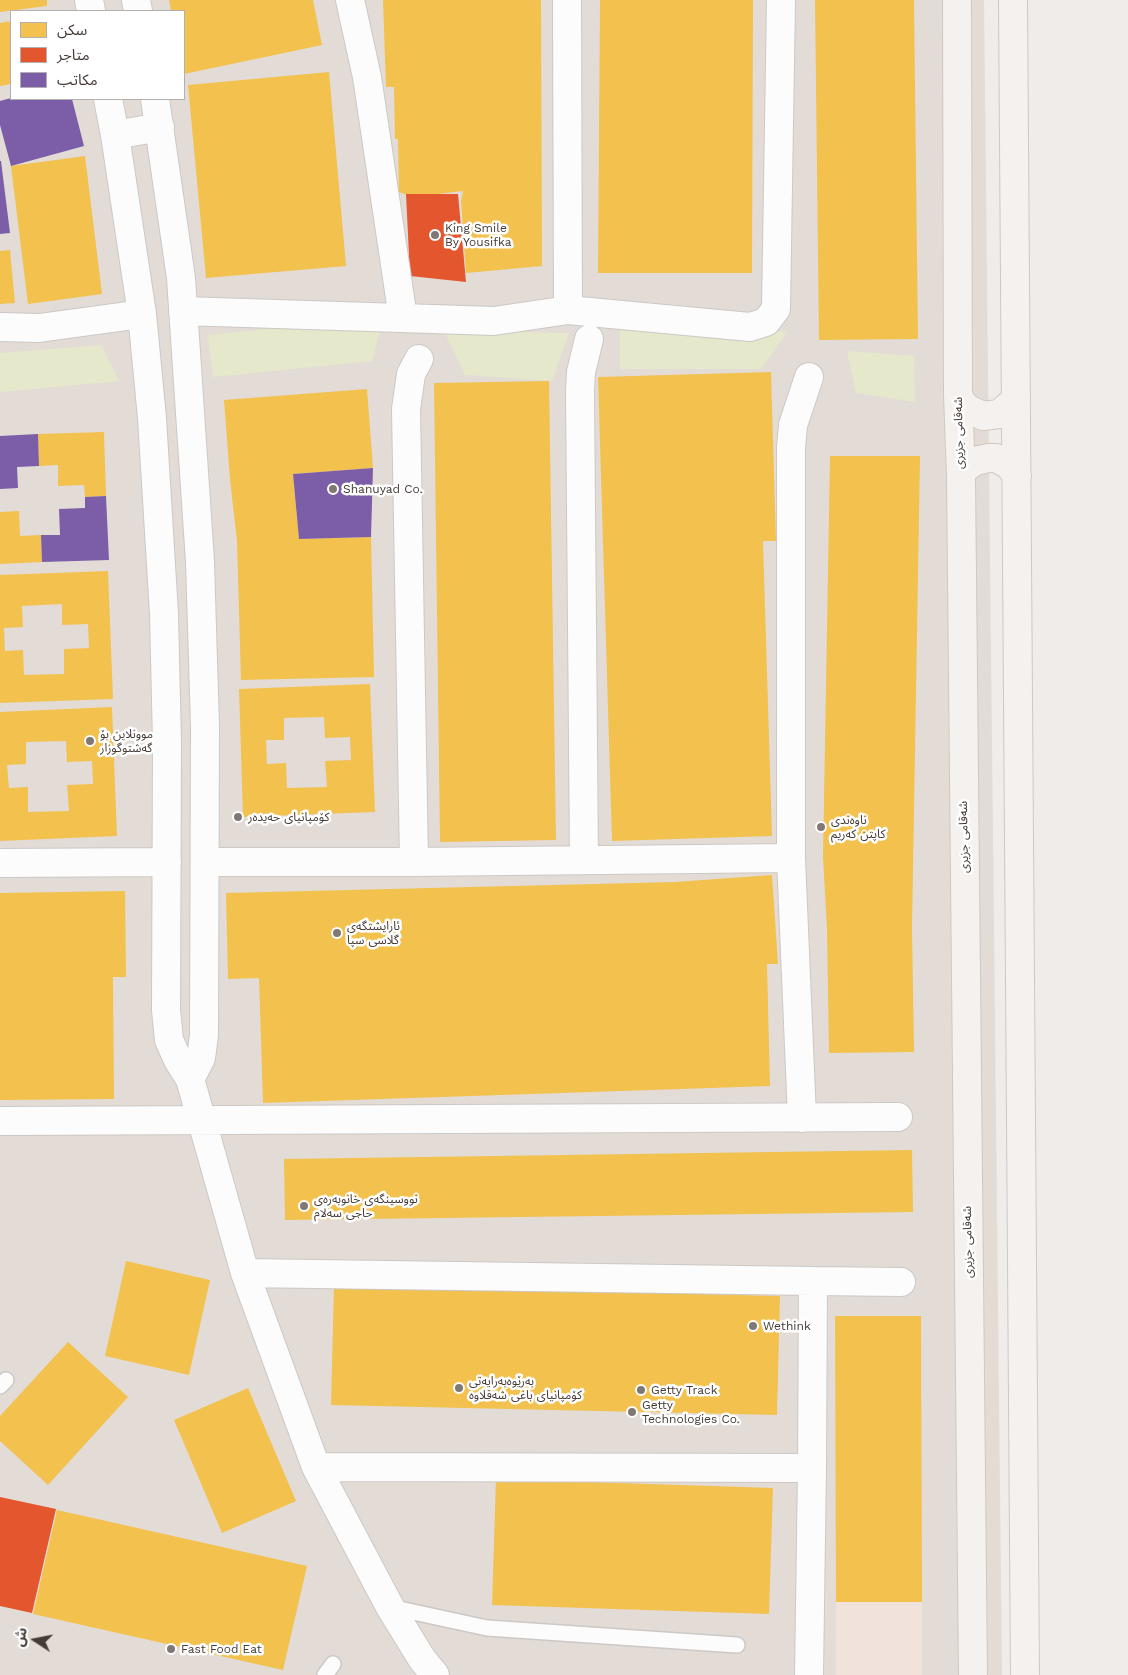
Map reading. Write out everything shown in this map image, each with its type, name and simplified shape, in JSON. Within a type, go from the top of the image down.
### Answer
[{"type":"street","points":[[350,0],[367,77],[403,318]]},
{"type":"street","points":[[567,0],[568,310]]},
{"type":"street","points":[[183,311],[494,321],[568,310],[750,327],[766,322],[776,309],[781,0]]},
{"type":"street","name":"شەقامی جزیری","points":[[957,0],[958,395],[973,1675]]},
{"type":"street","points":[[1013,0],[1025,1675]]},
{"type":"street","points":[[108,100],[142,314],[152,418],[164,614],[167,862],[166,1010],[169,1040],[178,1060],[190,1078],[246,1273],[316,1467],[390,1607],[428,1670]]},
{"type":"street","points":[[155,100],[181,278],[200,562],[205,726],[204,1035],[201,1058],[190,1078]]},
{"type":"street","points":[[115,135],[160,127]]},
{"type":"street","points":[[0,327],[39,328],[142,314]]},
{"type":"street","points":[[584,860],[580,391],[581,372],[589,338]]},
{"type":"street","points":[[414,862],[406,409],[411,374],[419,359]]},
{"type":"street","points":[[802,1118],[791,858],[791,448],[793,425],[809,377]]},
{"type":"street","points":[[958,395],[968,409],[983,416],[999,414],[1012,403],[1016,396]]},
{"type":"street","points":[[960,476],[964,469],[975,461],[996,458],[1009,465],[1017,476]]},
{"type":"street","points":[[161,566],[200,562]]},
{"type":"street","points":[[205,862],[791,858]]},
{"type":"street","points":[[0,863],[167,862]]},
{"type":"street","points":[[0,1121],[898,1117]]},
{"type":"street","points":[[246,1273],[901,1282]]},
{"type":"street","points":[[809,1675],[813,1281]]},
{"type":"street","points":[[316,1467],[812,1468]]},
{"type":"lane","points":[[390,1607],[487,1628],[737,1645]]},
{"type":"shaded area","points":[[0,0],[984,0],[1002,1675],[0,1675]]},
{"type":"shaded area","points":[[836,1602],[922,1602],[922,1675],[836,1675]]},
{"type":"green space","points":[[384,317],[372,361],[213,377],[208,335]]},
{"type":"green space","points":[[620,318],[787,332],[761,369],[620,369]]},
{"type":"green space","points":[[444,331],[569,333],[552,381],[465,375]]},
{"type":"green space","points":[[101,345],[119,381],[0,392],[0,353]]},
{"type":"green space","points":[[847,351],[914,356],[915,402],[856,393]]},
{"type":"building: سكن","points":[[0,0],[47,0],[47,6],[0,12]]},
{"type":"building: سكن","points":[[169,0],[313,0],[322,45],[185,74],[185,10],[171,10]]},
{"type":"building: سكن","points":[[383,0],[541,0],[542,266],[466,273],[461,201],[463,191],[412,197],[399,192],[398,139],[395,139],[394,87],[386,87]]},
{"type":"building: سكن","points":[[600,0],[753,0],[752,273],[598,273]]},
{"type":"building: سكن","points":[[815,0],[914,0],[918,339],[819,340]]},
{"type":"building: سكن","points":[[10,21],[10,84],[0,86],[0,23]]},
{"type":"building: سكن","points":[[329,72],[346,266],[206,278],[188,85]]},
{"type":"building: سكن","points":[[85,156],[102,294],[28,304],[11,166]]},
{"type":"building: سكن","points":[[10,250],[15,303],[0,304],[0,251]]},
{"type":"building: سكن","points":[[771,372],[776,541],[763,541],[772,836],[612,841],[598,377]]},
{"type":"building: سكن","points":[[549,381],[556,840],[440,842],[434,383]]},
{"type":"building: سكن","points":[[367,389],[373,468],[293,474],[299,539],[371,537],[374,677],[241,680],[237,541],[224,400]]},
{"type":"building: سكن","points":[[104,432],[106,496],[85,497],[84,485],[58,486],[58,465],[39,466],[38,434]]},
{"type":"building: سكن","points":[[830,456],[920,456],[912,928],[914,1052],[829,1053],[827,929],[823,857]]},
{"type":"building: سكن","points":[[19,511],[20,536],[41,535],[42,562],[0,564],[0,512]]},
{"type":"building: سكن","points":[[108,571],[113,699],[0,703],[0,575]],"holes":[[[62,604],[62,625],[88,624],[89,648],[64,649],[64,674],[24,675],[23,650],[5,651],[4,628],[23,627],[22,606]]]},
{"type":"building: سكن","points":[[370,684],[375,812],[243,817],[239,689]],"holes":[[[324,717],[325,738],[350,737],[351,760],[325,761],[327,787],[287,788],[286,763],[267,764],[266,740],[284,740],[284,718]]]},
{"type":"building: سكن","points":[[112,707],[117,836],[0,841],[0,712]],"holes":[[[66,741],[67,762],[92,761],[93,784],[67,785],[69,811],[28,812],[28,787],[9,788],[7,765],[26,764],[26,742]]]},
{"type":"building: سكن","points":[[772,875],[778,964],[767,964],[770,1086],[263,1103],[259,978],[228,979],[226,893],[675,882]]},
{"type":"building: سكن","points":[[125,891],[126,977],[113,977],[114,1099],[0,1100],[0,893]]},
{"type":"building: سكن","points":[[912,1150],[913,1212],[285,1220],[284,1159]]},
{"type":"building: سكن","points":[[126,1261],[210,1280],[189,1375],[105,1356]]},
{"type":"building: سكن","points":[[334,1285],[780,1296],[777,1415],[331,1405]]},
{"type":"building: سكن","points":[[835,1316],[921,1316],[922,1602],[836,1602]]},
{"type":"building: سكن","points":[[68,1342],[128,1397],[48,1485],[0,1441],[0,1416]]},
{"type":"building: سكن","points":[[248,1388],[296,1501],[222,1533],[174,1420]]},
{"type":"building: سكن","points":[[496,1479],[773,1488],[769,1614],[492,1605]]},
{"type":"building: سكن","points":[[57,1510],[307,1566],[283,1670],[33,1614]]},
{"type":"building: متاجر","name":"King Smile By Yousifka","points":[[406,194],[458,194],[466,282],[410,276]]},
{"type":"building: متاجر","points":[[0,1497],[56,1509],[32,1613],[0,1606]]},
{"type":"building: مكاتب","points":[[10,98],[10,100],[72,100],[84,146],[11,166],[0,125],[0,101]]},
{"type":"building: مكاتب","points":[[0,161],[10,233],[0,234]]},
{"type":"building: مكاتب","points":[[38,434],[39,466],[17,467],[18,488],[0,489],[0,436]]},
{"type":"building: مكاتب","name":"Shanuyad Co.","points":[[373,468],[371,537],[299,539],[293,474]]},
{"type":"building: مكاتب","points":[[106,496],[109,560],[42,562],[41,535],[60,535],[59,509],[85,508],[85,497]]},
{"type":"place","name":"King Smile By Yousifka","points":[[435,235]]},
{"type":"place","name":"Shanuyad Co.","points":[[333,489]]},
{"type":"place","name":"موونلاین بۆ گەشتوگوزار","points":[[90,741]]},
{"type":"place","name":"کۆمپانیای حەیدەر","points":[[238,817]]},
{"type":"place","name":"ناوەندی کاپتن کەریم","points":[[821,827]]},
{"type":"place","name":"ئارایشتگەی گلاسی سپا","points":[[337,933]]},
{"type":"place","name":"نووسینگەی خانوبەرەی حاجی سەلام","points":[[304,1206]]},
{"type":"place","name":"Wethink","points":[[753,1326]]},
{"type":"place","name":"بەرێوەبەرایەتی کۆمپانیای باغی شەقلاوە","points":[[459,1388]]},
{"type":"place","name":"Getty Track","points":[[641,1390]]},
{"type":"place","name":"Getty Technologies Co.","points":[[632,1412]]},
{"type":"place","name":"Fast Food Eat","points":[[171,1649]]}]
